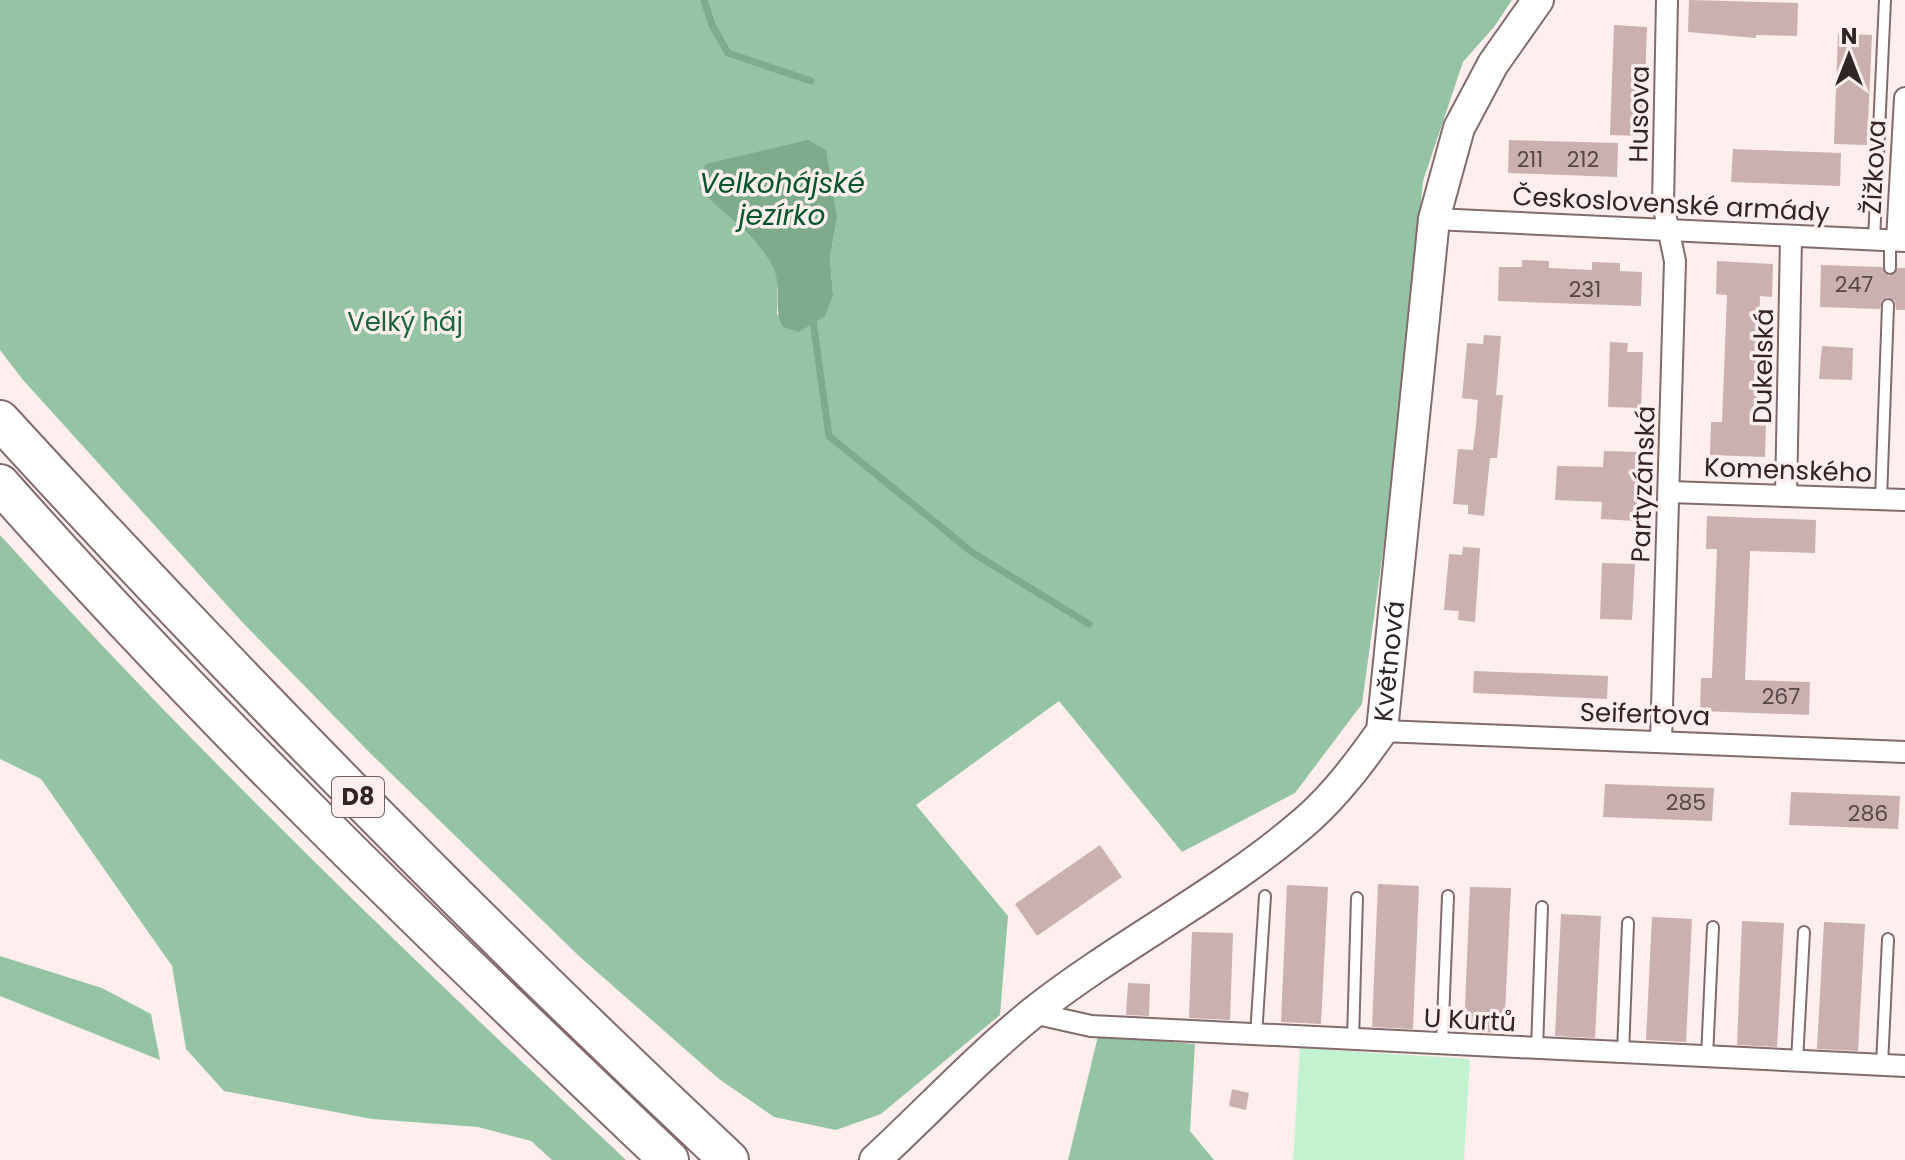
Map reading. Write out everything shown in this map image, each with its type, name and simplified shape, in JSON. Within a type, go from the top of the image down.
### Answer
[{"type":"highway","name":"D8","points":[[0,420],[127,559],[440,881],[729,1160]]},
{"type":"highway","name":"D8","points":[[0,484],[98,594],[412,915],[669,1160]]},
{"type":"street","name":"Květnová","points":[[875,1160],[1033,1013],[1133,940],[1266,854],[1310,817],[1351,775],[1382,731],[1396,618],[1434,219],[1459,128],[1493,64],[1538,0]]},
{"type":"street","name":"Husova","points":[[1667,0],[1663,204],[1668,229]]},
{"type":"street","name":"Žižkova","points":[[1892,240],[1905,98]]},
{"type":"street","name":"Československé armády","points":[[1434,219],[1668,229],[1791,238],[1892,240]]},
{"type":"street","name":"Partyzánská","points":[[1661,741],[1675,261],[1668,229]]},
{"type":"street","name":"Dukelská","points":[[1786,496],[1791,238]]},
{"type":"street","name":"Komenského","points":[[1669,492],[1905,500]]},
{"type":"street","name":"Seifertova","points":[[1382,731],[1905,752]]},
{"type":"street","name":"U Kurtů","points":[[1033,1013],[1091,1026],[1905,1066]]},
{"type":"lane","name":"Žižkova","points":[[1885,0],[1892,240]]},
{"type":"lane","points":[[1890,268],[1892,240]]},
{"type":"lane","points":[[1881,499],[1888,305]]},
{"type":"lane","points":[[1256,1036],[1265,896]]},
{"type":"lane","points":[[1442,1045],[1448,896]]},
{"type":"lane","points":[[1353,1040],[1357,898]]},
{"type":"lane","points":[[1537,1049],[1542,907]]},
{"type":"lane","points":[[1623,1053],[1628,923]]},
{"type":"lane","points":[[1707,1057],[1713,927]]},
{"type":"lane","points":[[1797,1061],[1804,932]]},
{"type":"lane","points":[[1882,1065],[1888,939]]},
{"type":"shaded area","points":[[1300,1048],[1470,1059],[1464,1160],[1293,1160]]},
{"type":"green space","name":"Velký háj","points":[[0,0],[1512,0],[1494,27],[1463,62],[1423,181],[1393,478],[1362,704],[1295,793],[1182,852],[1059,701],[916,805],[1008,916],[1000,1015],[881,1114],[836,1130],[774,1117],[719,1079],[580,957],[371,754],[244,624],[23,380],[0,350]],"holes":[[[700,189],[837,219],[830,257],[833,295],[777,315],[777,276],[767,253]]]},
{"type":"green space","points":[[0,535],[228,776],[465,1008],[626,1160],[552,1160],[531,1141],[478,1127],[372,1119],[224,1091],[186,1049],[172,966],[41,779],[0,759]]},
{"type":"green space","points":[[0,956],[102,988],[151,1014],[160,1060],[0,996]]},
{"type":"green space","points":[[1098,1036],[1195,1044],[1190,1131],[1214,1160],[1068,1160]]},
{"type":"water","name":"Velkohájské jezírko","points":[[808,140],[826,150],[837,219],[830,257],[833,295],[825,316],[799,332],[783,327],[780,320],[777,279],[770,261],[762,249],[700,189],[700,175],[706,164]]},
{"type":"building","points":[[1689,0],[1798,3],[1797,36],[1756,35],[1756,38],[1688,32]]},
{"type":"building","points":[[1614,25],[1647,27],[1643,136],[1610,135]]},
{"type":"building","points":[[1838,34],[1872,35],[1867,145],[1834,144]]},
{"type":"building","points":[[1509,140],[1618,143],[1617,177],[1508,173]]},
{"type":"building","points":[[1733,149],[1841,153],[1840,186],[1731,182]]},
{"type":"building","points":[[1522,260],[1549,261],[1549,268],[1592,270],[1592,262],[1620,263],[1620,271],[1642,272],[1641,306],[1498,301],[1499,267],[1522,267]]},
{"type":"building","points":[[1717,261],[1773,264],[1772,297],[1760,296],[1756,424],[1766,424],[1765,457],[1710,455],[1711,422],[1722,422],[1727,295],[1716,294]]},
{"type":"building","points":[[1821,265],[1882,267],[1889,276],[1898,268],[1905,268],[1905,310],[1896,310],[1895,301],[1888,297],[1882,300],[1880,309],[1820,307]]},
{"type":"building","points":[[1484,335],[1501,336],[1496,395],[1503,395],[1497,458],[1490,458],[1484,516],[1468,514],[1468,505],[1453,504],[1458,449],[1473,450],[1476,425],[1478,400],[1462,398],[1467,343],[1483,344]]},
{"type":"building","points":[[1610,342],[1628,343],[1627,352],[1643,352],[1641,408],[1608,407]]},
{"type":"building","points":[[1822,346],[1853,348],[1852,380],[1819,379]]},
{"type":"building","points":[[1604,451],[1639,452],[1636,521],[1601,519],[1602,502],[1555,500],[1557,466],[1603,467]]},
{"type":"building","points":[[1707,516],[1816,520],[1815,553],[1750,551],[1745,680],[1810,682],[1809,715],[1700,711],[1701,678],[1712,678],[1717,549],[1706,549]]},
{"type":"building","points":[[1463,547],[1480,548],[1475,622],[1458,620],[1459,611],[1444,610],[1449,554],[1462,555]]},
{"type":"building","points":[[1602,563],[1635,564],[1632,620],[1600,619]]},
{"type":"building","points":[[1474,671],[1608,676],[1607,699],[1473,693]]},
{"type":"building","points":[[1605,784],[1714,788],[1712,821],[1603,817]]},
{"type":"building","points":[[1791,792],[1900,796],[1898,829],[1789,825]]},
{"type":"building","points":[[1100,845],[1122,877],[1037,936],[1015,904]]},
{"type":"building","points":[[1378,884],[1419,886],[1413,1029],[1372,1027]]},
{"type":"building","points":[[1287,885],[1328,887],[1321,1024],[1281,1022]]},
{"type":"building","points":[[1470,887],[1511,888],[1504,1033],[1464,1031]]},
{"type":"building","points":[[1561,914],[1601,916],[1595,1038],[1555,1036]]},
{"type":"building","points":[[1652,917],[1692,919],[1686,1042],[1646,1040]]},
{"type":"building","points":[[1742,921],[1784,923],[1777,1047],[1737,1045]]},
{"type":"building","points":[[1824,922],[1865,924],[1858,1051],[1817,1049]]},
{"type":"building","points":[[1192,932],[1233,933],[1230,1020],[1189,1018]]},
{"type":"building","points":[[1128,983],[1150,984],[1149,1016],[1126,1015]]},
{"type":"building","points":[[1232,1089],[1249,1093],[1246,1110],[1229,1106]]},
{"type":"waterway","points":[[704,0],[712,25],[728,53],[811,81]]},
{"type":"waterway","points":[[813,321],[829,436],[973,553],[1089,624]]}]
